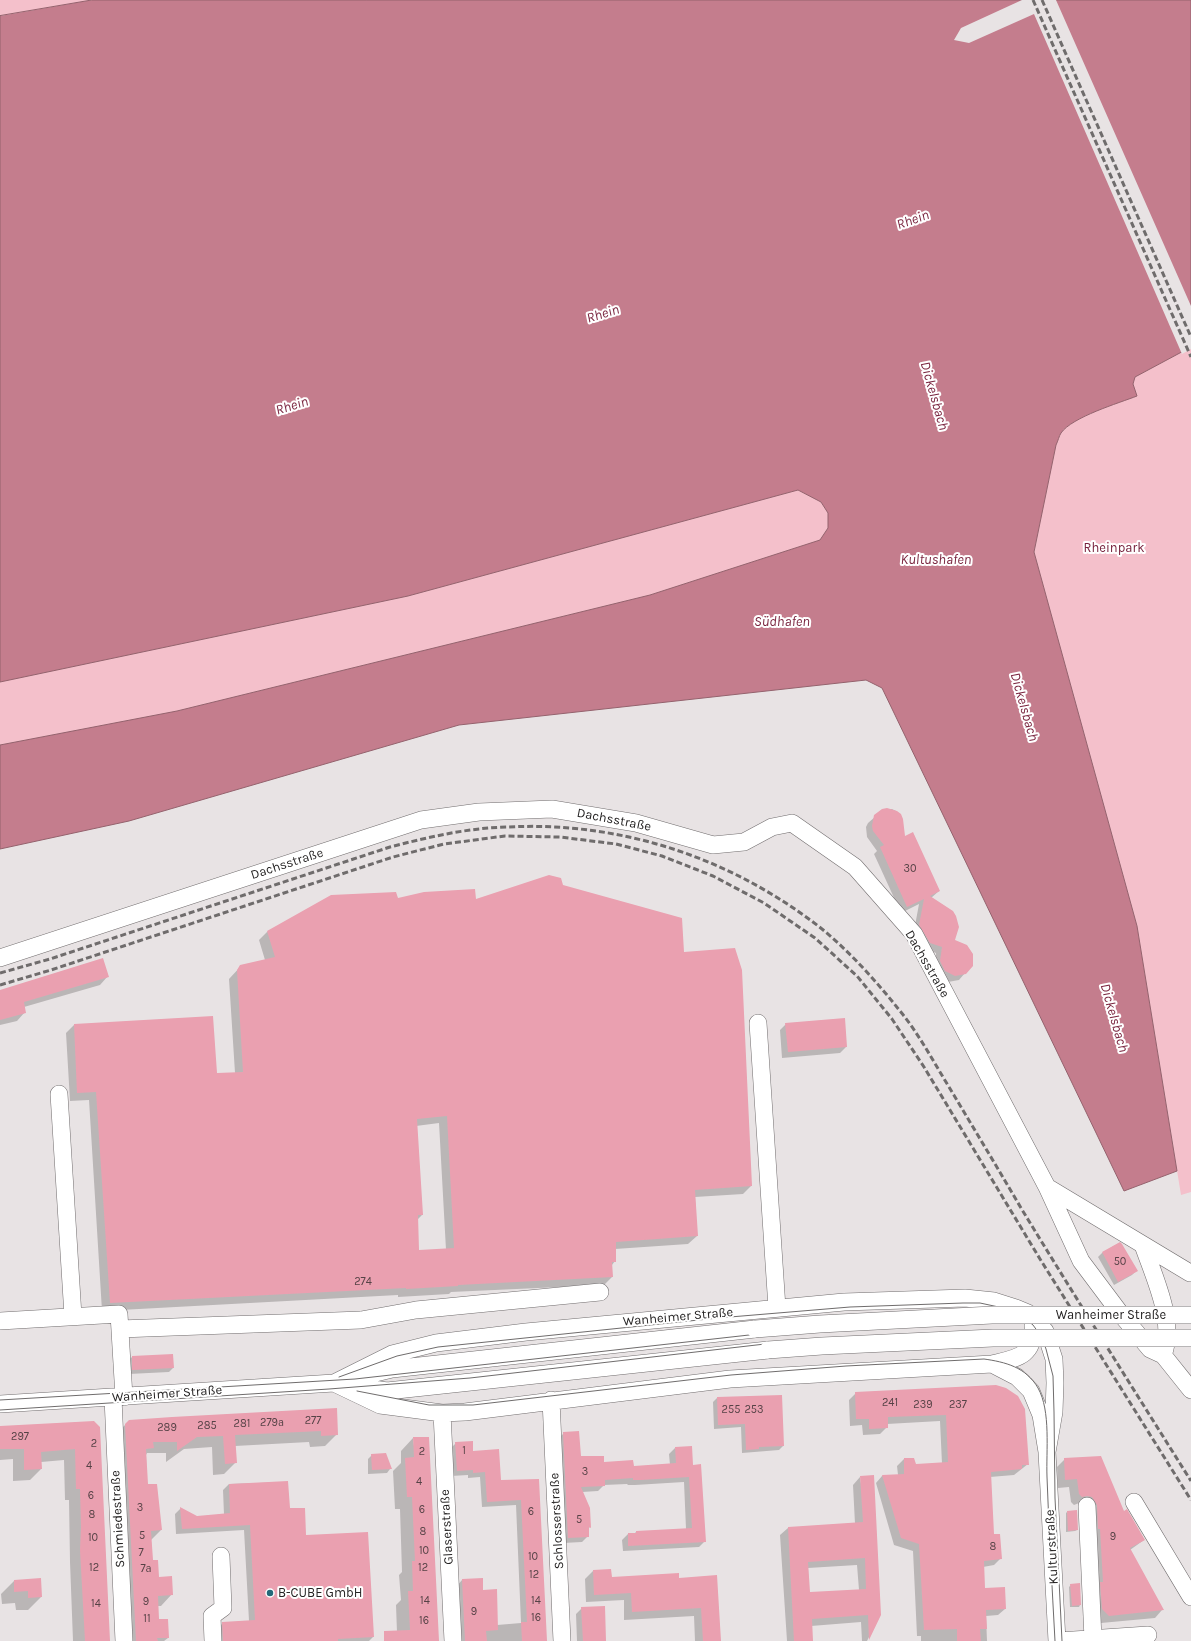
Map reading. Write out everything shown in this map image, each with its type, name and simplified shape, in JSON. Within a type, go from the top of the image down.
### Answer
[{"type":"street","name":"Dachsstraße","points":[[0,958],[421,820],[479,812],[552,809],[636,823],[713,845],[744,842],[772,827],[792,823],[855,866],[914,934],[1047,1187],[1081,1261],[1120,1313],[1150,1349],[1163,1355],[1191,1390]]},
{"type":"street","points":[[758,1022],[777,1308]]},
{"type":"street","points":[[0,1321],[74,1316],[59,1094]]},
{"type":"street","points":[[1047,1187],[1190,1273]]},
{"type":"street","points":[[1143,1245],[1164,1306],[1168,1334],[1167,1345],[1163,1355]]},
{"type":"street","points":[[120,1329],[361,1320],[416,1310],[600,1292]]},
{"type":"street","name":"Wanheimer Straße","points":[[334,1383],[392,1354],[436,1343],[534,1331],[844,1302],[965,1298],[994,1301],[1028,1313],[1045,1331],[1054,1359],[1054,1412],[1047,1452]]},
{"type":"street","name":"Wanheimer Straße","points":[[334,1383],[380,1405],[442,1413],[474,1412],[551,1400],[730,1379],[992,1364],[1018,1358],[1028,1349],[1033,1334],[1033,1325],[1028,1313]]},
{"type":"street","name":"Schmiedestraße","points":[[74,1316],[119,1314],[118,1397],[124,1641]]},
{"type":"street","name":"Wanheimer Straße","points":[[0,1404],[334,1383],[392,1369],[820,1324],[992,1315],[1191,1315]]},
{"type":"street","name":"Wanheimer Straße","points":[[334,1383],[387,1391],[768,1350],[822,1346],[993,1338],[1191,1338]]},
{"type":"street","points":[[992,1364],[1017,1377],[1031,1391],[1041,1415],[1047,1452]]},
{"type":"street","name":"Schlosserstraße","points":[[551,1400],[562,1641]]},
{"type":"street","name":"Glaserstraße","points":[[442,1413],[453,1641]]},
{"type":"street","name":"Kulturstraße","points":[[1047,1452],[1058,1641]]},
{"type":"street","points":[[1134,1502],[1191,1597]]},
{"type":"street","points":[[1086,1506],[1093,1639]]},
{"type":"street","points":[[213,1641],[212,1616],[223,1608],[221,1556]]},
{"type":"street","points":[[1058,1641],[1148,1635]]},
{"type":"green space","points":[[0,0],[92,0],[0,16]]},
{"type":"green space","name":"Rheinpark","points":[[1191,347],[1191,1192],[1181,1195],[1137,926],[1034,552],[1056,444],[1061,433],[1075,421],[1085,416],[1137,396],[1133,384],[1135,377]]},
{"type":"green space","points":[[798,490],[821,502],[828,513],[828,528],[820,540],[650,595],[177,711],[0,745],[0,682],[408,596]]},
{"type":"water","points":[[92,0],[1191,0],[1191,347],[1135,377],[1133,384],[1137,396],[1085,416],[1075,421],[1061,433],[1056,445],[1034,552],[1137,926],[1177,1171],[1124,1191],[882,688],[866,680],[459,725],[129,821],[0,849],[0,745],[177,711],[650,595],[820,540],[828,528],[828,513],[821,502],[798,490],[408,596],[0,682],[0,16]]},
{"type":"pier","points":[[1022,0],[1056,0],[1191,306],[1191,349],[1182,354],[1034,14],[969,43],[954,40],[961,28]]},
{"type":"building","points":[[887,808],[901,814],[905,836],[913,832],[940,891],[930,896],[953,911],[956,916],[959,927],[955,940],[967,945],[973,954],[973,966],[966,974],[955,976],[945,971],[940,961],[942,947],[930,943],[919,925],[924,899],[907,907],[880,847],[884,845],[873,831],[872,826],[874,815],[882,809]]},
{"type":"building","points":[[549,875],[561,878],[563,885],[682,918],[684,952],[735,948],[742,970],[752,1186],[695,1190],[698,1236],[616,1242],[616,1262],[612,1262],[613,1277],[406,1289],[110,1303],[96,1092],[77,1093],[74,1024],[213,1016],[217,1073],[243,1072],[237,970],[240,965],[275,957],[267,931],[331,895],[396,892],[398,898],[424,892],[475,889],[476,899]],"holes":[[[447,1116],[454,1248],[419,1250],[418,1215],[423,1215],[417,1119]]]},
{"type":"building","points":[[103,958],[109,977],[24,1002],[26,1013],[0,1020],[0,990]]},
{"type":"building","points":[[845,1018],[847,1047],[788,1052],[785,1023]]},
{"type":"building","points":[[1120,1242],[1138,1271],[1118,1282],[1102,1252]]},
{"type":"building","points":[[173,1354],[174,1368],[132,1370],[132,1356]]},
{"type":"building","points":[[996,1385],[1006,1388],[1018,1396],[1025,1409],[1029,1465],[1022,1465],[1022,1469],[991,1472],[994,1534],[1000,1534],[1002,1559],[984,1561],[985,1588],[1005,1587],[1006,1609],[986,1610],[987,1629],[980,1629],[981,1641],[957,1641],[957,1629],[924,1630],[919,1544],[901,1538],[882,1475],[904,1474],[904,1458],[914,1458],[916,1464],[948,1462],[946,1415],[888,1417],[888,1428],[869,1429],[869,1419],[856,1419],[855,1392]]},
{"type":"building","points":[[782,1395],[784,1446],[759,1447],[759,1449],[746,1450],[745,1424],[718,1425],[717,1397]]},
{"type":"building","points":[[337,1408],[338,1435],[321,1436],[321,1431],[235,1435],[237,1463],[225,1464],[223,1436],[197,1437],[177,1451],[177,1442],[153,1442],[154,1448],[146,1449],[148,1484],[157,1484],[162,1530],[151,1531],[153,1560],[158,1560],[159,1577],[172,1576],[173,1595],[158,1596],[159,1619],[168,1619],[169,1638],[157,1638],[158,1641],[136,1641],[125,1424],[129,1420]]},
{"type":"building","points":[[94,1421],[100,1427],[110,1641],[85,1641],[80,1550],[80,1489],[76,1489],[75,1449],[41,1452],[42,1469],[24,1470],[24,1449],[0,1449],[0,1426]]},
{"type":"building","points":[[579,1431],[581,1456],[604,1456],[604,1462],[633,1460],[634,1466],[676,1463],[675,1447],[692,1446],[693,1465],[701,1464],[706,1542],[628,1546],[628,1533],[636,1533],[636,1531],[692,1528],[689,1477],[641,1480],[633,1480],[633,1478],[605,1480],[605,1486],[581,1487],[590,1508],[591,1528],[589,1527],[589,1537],[568,1538],[563,1432]]},
{"type":"building","points":[[413,1437],[429,1437],[439,1641],[384,1641],[384,1631],[410,1630],[408,1591],[413,1591],[412,1561],[415,1561],[412,1497],[407,1497],[405,1458],[414,1457]]},
{"type":"building","points":[[473,1441],[473,1451],[499,1449],[501,1480],[539,1479],[547,1641],[522,1641],[521,1622],[527,1622],[521,1500],[487,1502],[485,1472],[473,1473],[473,1470],[457,1471],[455,1442]]},
{"type":"building","points":[[386,1453],[392,1469],[372,1470],[371,1454]]},
{"type":"building","points":[[1101,1456],[1124,1511],[1127,1509],[1145,1540],[1130,1548],[1164,1610],[1109,1616],[1102,1609],[1100,1582],[1103,1582],[1097,1505],[1092,1497],[1082,1497],[1079,1494],[1077,1479],[1065,1480],[1064,1458]]},
{"type":"building","points":[[874,1475],[881,1615],[869,1640],[868,1615],[812,1619],[813,1641],[794,1641],[788,1527],[863,1522],[860,1476]],"holes":[[[865,1558],[866,1589],[810,1592],[808,1562]]]},
{"type":"building","points":[[288,1481],[290,1508],[305,1508],[306,1535],[368,1532],[374,1637],[338,1639],[338,1641],[223,1641],[222,1622],[255,1620],[250,1525],[182,1529],[180,1507],[197,1516],[230,1513],[229,1484]]},
{"type":"building","points":[[1077,1510],[1078,1530],[1068,1531],[1067,1511]]},
{"type":"building","points":[[611,1569],[612,1577],[679,1573],[679,1578],[717,1575],[721,1641],[703,1641],[701,1608],[632,1612],[631,1593],[594,1595],[593,1570]]},
{"type":"building","points":[[41,1578],[42,1597],[28,1598],[28,1591],[14,1592],[14,1580]]},
{"type":"building","points":[[483,1578],[483,1590],[497,1589],[498,1630],[486,1631],[487,1641],[465,1641],[462,1579]]},
{"type":"building","points":[[1080,1583],[1081,1605],[1072,1606],[1070,1584]]},
{"type":"building","points":[[605,1606],[606,1641],[583,1641],[581,1607]]},
{"type":"tram line","points":[[339,1377],[397,1356],[438,1347],[718,1318],[850,1307],[963,1303],[980,1303],[1008,1309],[1022,1316],[1033,1325],[1041,1336],[1053,1376],[1055,1498],[1062,1641]]},
{"type":"tram line","points":[[0,1400],[355,1379],[758,1334],[992,1322],[1191,1322]]},
{"type":"tram line","points":[[0,1410],[329,1389],[470,1378],[765,1344],[993,1332],[1191,1331]]},
{"type":"tram line","points":[[357,1391],[429,1405],[473,1405],[731,1375],[846,1366],[984,1359],[1007,1364],[1021,1370],[1033,1381],[1038,1388],[1045,1408],[1055,1641]]},
{"type":"railway","points":[[1033,0],[1191,357]]},
{"type":"railway","points":[[1042,0],[1191,337]]},
{"type":"railway","points":[[0,973],[50,959],[390,847],[463,831],[507,827],[550,827],[592,830],[633,838],[674,849],[713,864],[751,882],[787,904],[822,929],[863,968],[907,1020],[926,1048],[1021,1208],[1191,1481]]},
{"type":"railway","points":[[0,985],[51,970],[393,857],[444,844],[505,836],[560,837],[616,844],[662,856],[713,876],[764,903],[815,938],[857,976],[892,1019],[924,1067],[1040,1259],[1191,1500]]},
{"type":"place","name":"B-CUBE GmbH","points":[[270,1593]]},
{"type":"water label","name":"Rhein","points":[[913,220]]},
{"type":"water label","name":"Rhein","points":[[603,314]]},
{"type":"water label","name":"Dickelsbach","points":[[934,396]]},
{"type":"water label","name":"Rhein","points":[[292,406]]},
{"type":"water label","name":"Kultushafen","points":[[936,560]]},
{"type":"water label","name":"Südhafen","points":[[782,622]]},
{"type":"water label","name":"Dickelsbach","points":[[1024,707]]},
{"type":"water label","name":"Dickelsbach","points":[[1114,1018]]}]
